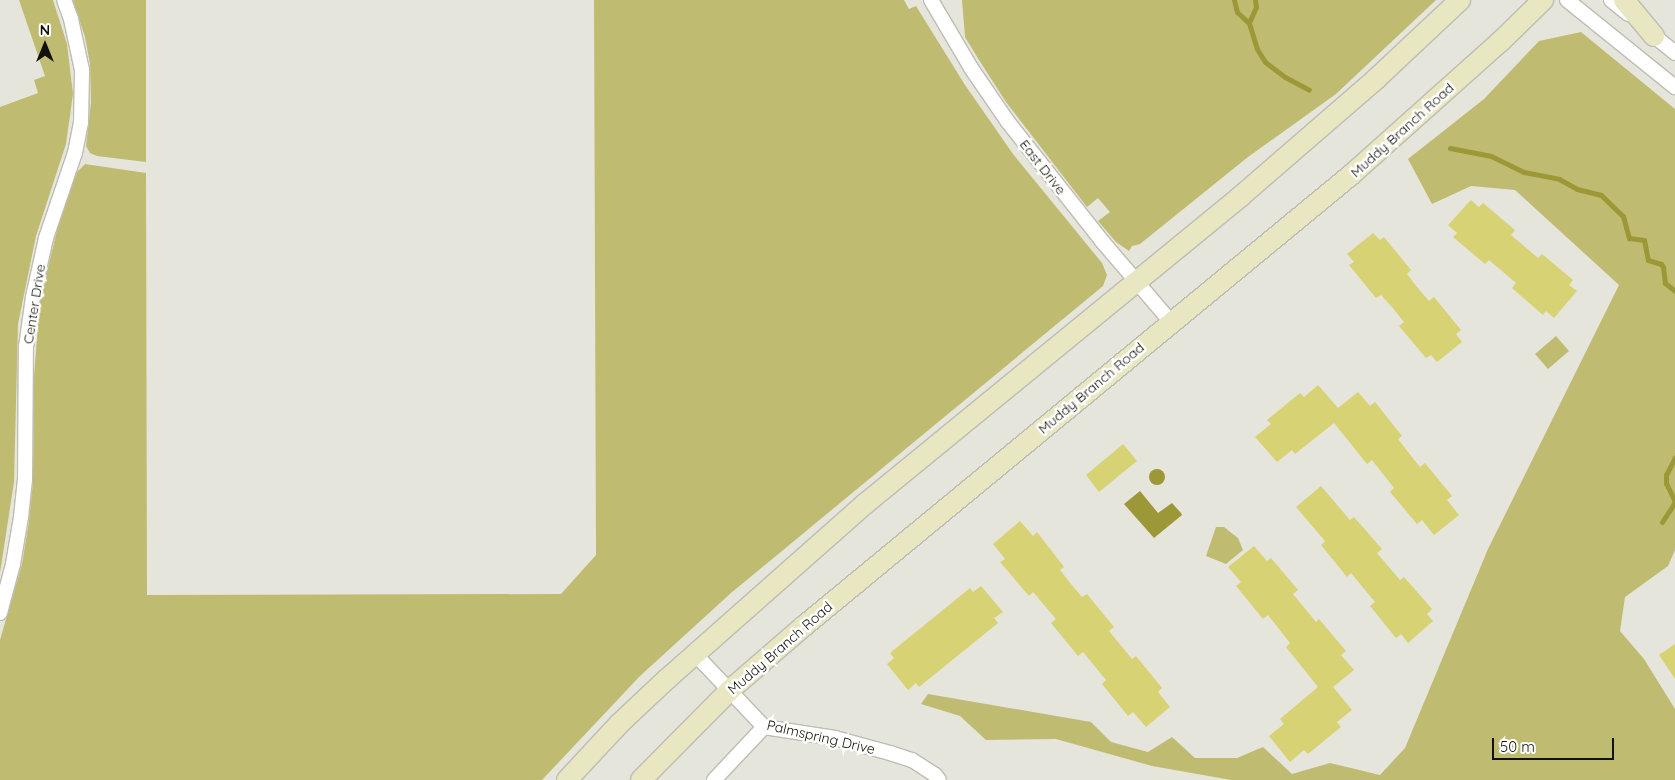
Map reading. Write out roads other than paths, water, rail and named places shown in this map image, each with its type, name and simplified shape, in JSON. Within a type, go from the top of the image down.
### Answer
[{"type":"main road","points":[[567,780],[619,724],[695,654],[865,504],[1138,282],[1377,78],[1460,0]]},
{"type":"main road","name":"Muddy Branch Road","points":[[641,780],[730,690],[804,626],[1351,175],[1501,41],[1543,0]]},
{"type":"main road","points":[[1624,0],[1654,36]]},
{"type":"street","name":"Center Drive","points":[[0,613],[13,564],[22,508],[25,479],[26,347],[33,297],[46,238],[75,152],[81,122],[82,70],[64,0]]},
{"type":"street","name":"East Drive","points":[[931,0],[971,68],[1008,122],[1049,176],[1171,322]]},
{"type":"street","points":[[1567,0],[1675,87]]},
{"type":"street","points":[[1611,0],[1675,53]]},
{"type":"street","name":"Palmspring Drive","points":[[695,654],[764,727],[835,738],[890,753],[912,760],[935,775],[939,780]]},
{"type":"street","points":[[714,780],[764,727]]},
{"type":"waterway","points":[[1234,0],[1237,12],[1249,23]]},
{"type":"waterway","points":[[1255,0],[1256,7],[1249,23],[1257,49],[1265,62],[1285,77],[1309,90]]},
{"type":"waterway","points":[[1450,148],[1491,156],[1524,172],[1559,179],[1577,189],[1601,195],[1623,216],[1629,238],[1644,240],[1648,260],[1661,264],[1665,283],[1675,291]]},
{"type":"waterway","points":[[1662,522],[1675,502],[1666,483],[1666,475],[1675,457]]}]
